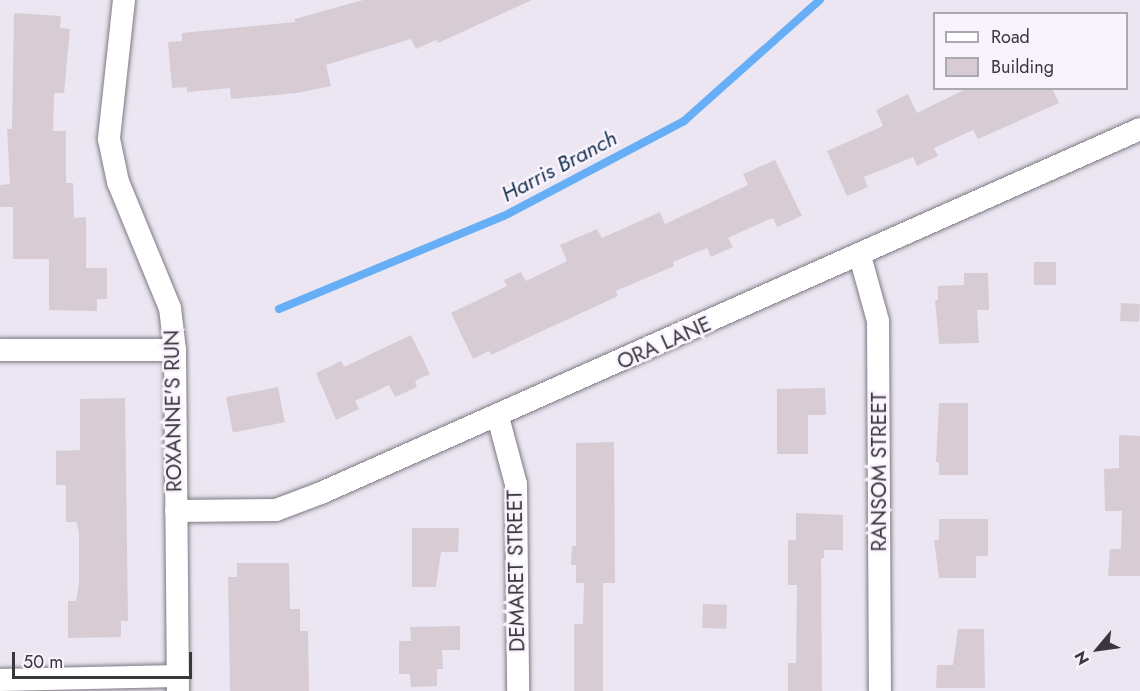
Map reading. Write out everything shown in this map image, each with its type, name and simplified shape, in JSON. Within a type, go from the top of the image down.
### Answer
[{"type":"street","name":"ROXANNE'S RUN","points":[[124,0],[109,139],[118,182],[170,308],[175,350],[178,683]]},
{"type":"street","name":"ORA LANE","points":[[176,511],[276,510],[498,417],[1140,129]]},
{"type":"street","name":"RANSOM STREET","points":[[860,256],[878,321],[880,691]]},
{"type":"street","points":[[0,350],[175,350]]},
{"type":"street","name":"DEMARET STREET","points":[[498,417],[516,484],[518,691]]},
{"type":"street","points":[[0,680],[178,683]]},
{"type":"building","points":[[363,0],[532,0],[438,43],[436,40],[416,49],[411,39],[326,65],[331,86],[297,93],[231,99],[230,88],[187,92],[187,87],[172,88],[168,42],[182,41],[182,33],[295,22],[295,19]]},
{"type":"building","points":[[14,13],[61,16],[60,28],[70,29],[64,93],[54,93],[53,131],[66,131],[66,183],[73,183],[74,218],[86,217],[86,268],[107,268],[107,299],[97,299],[97,311],[49,310],[49,259],[13,259],[13,207],[0,207],[0,185],[10,184],[7,129],[12,129]]},
{"type":"building","points":[[964,90],[1053,90],[1059,103],[978,139],[973,130],[934,148],[938,156],[917,166],[913,157],[864,177],[868,187],[847,196],[827,151],[883,126],[876,110],[908,94],[917,113]]},
{"type":"building","points":[[775,160],[802,216],[777,227],[773,218],[765,221],[728,238],[733,247],[711,257],[707,248],[673,262],[674,266],[616,291],[618,296],[491,355],[489,351],[473,359],[451,313],[507,286],[504,280],[521,272],[526,281],[567,261],[560,245],[597,229],[602,238],[660,212],[665,224],[748,185],[743,174]]},
{"type":"building","points":[[1034,262],[1056,262],[1056,285],[1034,285]]},
{"type":"building","points":[[964,273],[988,273],[989,310],[977,310],[979,343],[939,344],[935,300],[938,300],[938,286],[964,285]]},
{"type":"building","points":[[1121,303],[1140,304],[1139,322],[1120,321]]},
{"type":"building","points":[[411,335],[430,374],[415,381],[417,387],[395,397],[389,385],[355,401],[359,409],[336,420],[316,373],[341,361],[344,367]]},
{"type":"building","points":[[278,387],[285,422],[233,432],[226,397]]},
{"type":"building","points":[[825,388],[826,415],[808,415],[808,454],[777,454],[777,389]]},
{"type":"building","points":[[125,398],[128,621],[121,621],[121,637],[68,638],[68,601],[76,601],[79,584],[79,535],[77,522],[66,522],[66,485],[56,485],[56,451],[80,450],[80,399]]},
{"type":"building","points":[[939,403],[968,403],[968,475],[939,475],[939,462],[936,462]]},
{"type":"building","points":[[1119,435],[1140,436],[1140,576],[1108,576],[1110,549],[1121,549],[1122,511],[1105,511],[1104,469],[1119,468]]},
{"type":"building","points":[[614,442],[615,583],[603,583],[603,691],[574,691],[574,624],[583,624],[584,583],[576,583],[576,565],[571,565],[572,546],[576,546],[576,443]]},
{"type":"building","points":[[796,513],[843,515],[843,550],[824,550],[824,558],[821,558],[822,691],[788,691],[788,663],[796,663],[797,585],[788,585],[788,540],[796,540]]},
{"type":"building","points":[[939,519],[988,519],[988,556],[976,556],[976,578],[939,578],[934,540],[939,540]]},
{"type":"building","points":[[412,528],[459,528],[458,552],[441,552],[436,587],[412,587]]},
{"type":"building","points":[[237,563],[289,563],[290,609],[300,609],[300,631],[308,631],[309,691],[230,691],[228,577],[237,577]]},
{"type":"building","points":[[703,604],[727,605],[726,629],[702,628]]},
{"type":"building","points":[[460,626],[460,650],[442,650],[443,669],[437,669],[437,686],[411,687],[410,674],[399,674],[399,641],[411,641],[410,627]]},
{"type":"building","points":[[958,629],[984,629],[985,688],[936,688],[937,665],[953,665]]},
{"type":"waterway","name":"Harris Branch","points":[[279,309],[504,216],[684,121],[820,0]]}]
